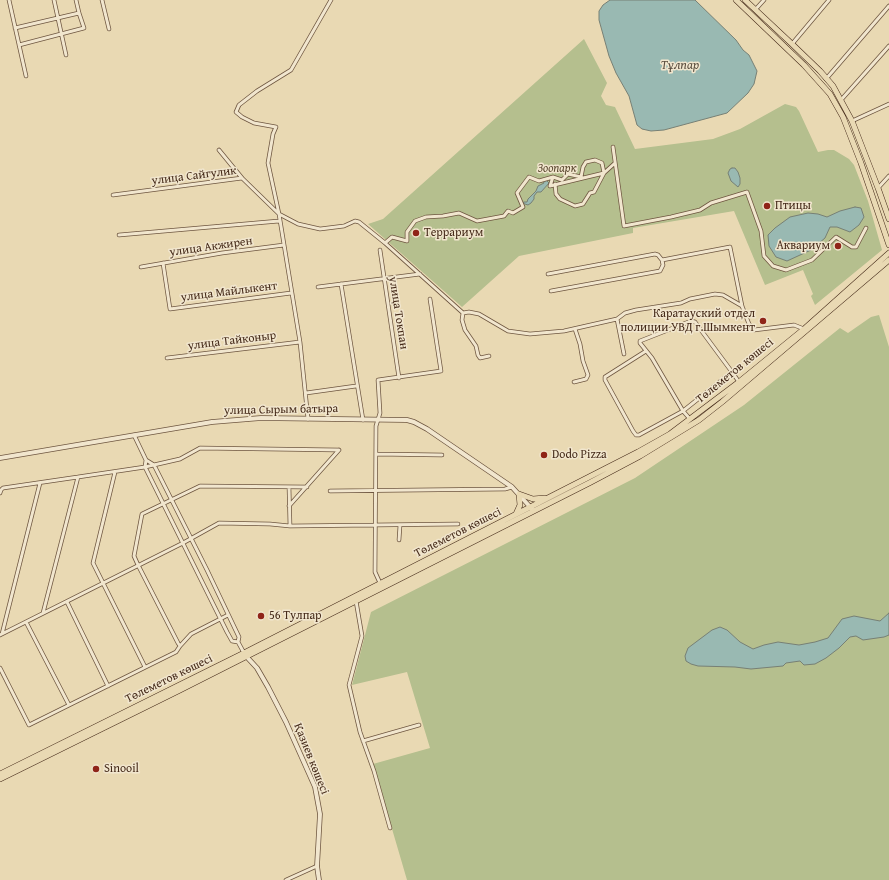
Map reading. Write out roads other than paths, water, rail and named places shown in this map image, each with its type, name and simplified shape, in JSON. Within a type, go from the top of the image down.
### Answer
[{"type":"main road","points":[[736,0],[804,65],[827,90],[833,99],[843,118],[862,163],[889,245]]},
{"type":"main road","points":[[745,0],[792,44],[826,79],[841,100],[852,121],[889,219]]},
{"type":"main road","name":"Төлеметов көшесі","points":[[0,779],[515,515],[532,509],[548,498],[670,434],[739,382],[804,329],[889,253]]},
{"type":"main road","name":"Төлеметов көшесі","points":[[301,626],[356,601],[532,509],[640,456],[699,420],[750,379],[889,260]]},
{"type":"main road","points":[[515,515],[520,505],[519,494],[533,499],[548,498]]},
{"type":"main road","name":"Төлеметов көшесі","points":[[0,774],[245,654]]},
{"type":"street","points":[[9,0],[26,76]]},
{"type":"street","points":[[54,0],[66,55]]},
{"type":"street","points":[[19,44],[84,28],[76,0]]},
{"type":"street","points":[[102,0],[109,29]]},
{"type":"street","points":[[308,419],[300,342],[279,214],[268,163],[273,134],[276,127],[254,124],[236,112],[239,105],[291,70],[331,0]]},
{"type":"street","points":[[755,10],[764,0]]},
{"type":"street","points":[[792,44],[829,0]]},
{"type":"street","points":[[826,79],[889,6]]},
{"type":"street","points":[[15,28],[79,13]]},
{"type":"street","points":[[841,100],[889,46]]},
{"type":"street","points":[[852,121],[889,104]]},
{"type":"street","points":[[613,147],[624,226],[671,218],[700,210],[711,203],[747,192],[761,231],[764,256],[773,266],[786,270],[812,260],[836,237],[852,247],[856,247],[866,228]]},
{"type":"street","points":[[219,150],[242,178]]},
{"type":"street","points":[[385,243],[392,237],[407,241],[407,232],[415,221],[426,217],[444,216],[458,213],[477,221],[504,216],[508,211],[513,213],[523,207],[517,193],[529,177],[539,181],[553,177],[562,180],[568,174],[581,177],[583,167],[586,162],[595,160],[602,164],[604,173]]},
{"type":"street","points":[[555,184],[556,194],[560,199],[576,206],[582,204],[590,193],[594,192],[604,173],[615,163]]},
{"type":"street","points":[[553,177],[550,186],[604,173]]},
{"type":"street","points":[[878,188],[889,176]]},
{"type":"street","name":"улица Сайгулик","points":[[113,195],[242,178],[279,214],[298,224],[320,229],[344,226],[355,221],[359,222],[385,243],[463,313]]},
{"type":"street","points":[[119,236],[279,221]]},
{"type":"street","name":"улица Акжирен","points":[[141,267],[284,245]]},
{"type":"street","points":[[662,260],[730,247],[742,306],[749,324],[754,330],[794,325],[804,329]]},
{"type":"street","name":"улица Токпан","points":[[380,250],[399,378]]},
{"type":"street","points":[[548,274],[655,254],[662,260],[663,265],[660,271],[551,291]]},
{"type":"street","name":"улица Майлыкент","points":[[163,263],[170,309],[291,293]]},
{"type":"street","points":[[318,287],[420,274]]},
{"type":"street","points":[[341,284],[356,386],[363,420]]},
{"type":"street","points":[[490,356],[480,358],[478,355],[476,346],[464,330],[462,320],[463,313],[470,312],[479,314],[508,331],[530,334],[575,329],[617,319],[620,315],[630,311],[680,303],[690,299],[715,294],[723,295],[742,306]]},
{"type":"street","points":[[380,584],[375,572],[376,426],[380,413],[378,380],[441,371],[430,299]]},
{"type":"street","points":[[617,319],[624,354]]},
{"type":"street","points":[[690,419],[640,341],[691,321],[695,322],[739,382]]},
{"type":"street","points":[[574,382],[586,380],[588,375],[575,329]]},
{"type":"street","name":"улица Тайконыр","points":[[167,358],[300,342]]},
{"type":"street","points":[[646,351],[605,377],[604,380],[636,435],[639,435],[683,410],[732,372]]},
{"type":"street","points":[[306,393],[356,386]]},
{"type":"street","name":"улица Сырым батыра","points":[[0,458],[212,422],[261,418],[407,420],[422,425],[512,487],[532,509]]},
{"type":"street","points":[[134,435],[146,460],[154,465],[239,637],[238,642],[245,654]]},
{"type":"street","points":[[0,492],[1,489],[145,467],[180,459],[200,448],[339,450],[290,506]]},
{"type":"street","points":[[376,454],[442,456]]},
{"type":"street","points":[[146,460],[145,467],[232,641],[238,642]]},
{"type":"street","points":[[115,472],[93,562],[145,667]]},
{"type":"street","points":[[44,613],[78,477]]},
{"type":"street","points":[[1,634],[40,483]]},
{"type":"street","points":[[180,646],[138,565],[134,554],[142,514],[200,486],[307,487]]},
{"type":"street","points":[[289,487],[290,526]]},
{"type":"street","points":[[330,491],[505,489],[512,487]]},
{"type":"street","points":[[1,634],[191,539],[219,523],[290,526],[458,524]]},
{"type":"street","points":[[399,540],[400,525]]},
{"type":"street","points":[[356,601],[362,636],[349,685],[360,732],[374,771],[390,828]]},
{"type":"street","points":[[67,602],[108,686]]},
{"type":"street","points":[[0,668],[29,725],[176,652],[191,634],[228,615]]},
{"type":"street","points":[[26,622],[69,705]]},
{"type":"street","name":"Қазиев көшесі","points":[[245,654],[257,668],[268,687],[286,722],[315,787],[320,814],[317,866],[319,880]]},
{"type":"street","points":[[363,741],[419,725]]},
{"type":"street","points":[[286,880],[317,866]]},
{"type":"water","name":"Тұлпар","points":[[610,0],[695,0],[736,40],[743,50],[749,55],[757,71],[754,84],[748,93],[727,113],[664,130],[651,131],[642,129],[637,125],[629,96],[616,73],[609,56],[599,20],[599,11],[603,5]]},
{"type":"water","points":[[732,168],[735,168],[740,178],[740,184],[738,187],[731,181],[728,173]]},
{"type":"water","points":[[546,180],[549,183],[541,192],[537,192],[531,203],[528,205],[522,203],[527,202],[538,186]]},
{"type":"water","points":[[855,207],[861,208],[864,217],[859,225],[850,232],[837,227],[830,227],[825,238],[811,250],[787,261],[776,257],[769,246],[768,235],[790,217],[808,213],[827,217],[840,211]]},
{"type":"water","points":[[889,613],[889,635],[863,640],[856,636],[850,637],[839,648],[815,664],[804,665],[800,661],[786,663],[783,666],[751,669],[698,666],[686,661],[685,656],[688,648],[712,630],[720,627],[727,630],[740,642],[753,649],[778,642],[799,645],[815,642],[828,638],[842,619],[854,616],[880,621]]},
{"type":"place","name":"Птицы","points":[[767,206]]},
{"type":"place","name":"Террариум","points":[[416,233]]},
{"type":"place","name":"Аквариум","points":[[838,246]]},
{"type":"place","name":"Каратауский отдел полиции УВД г.Шымкент","points":[[763,321]]},
{"type":"place","name":"Dodo Pizza","points":[[544,455]]},
{"type":"place","name":"56 Тулпар","points":[[261,616]]},
{"type":"place","name":"Sinooil","points":[[96,769]]},
{"type":"park label","name":"Зоопарк","points":[[557,169]]}]
